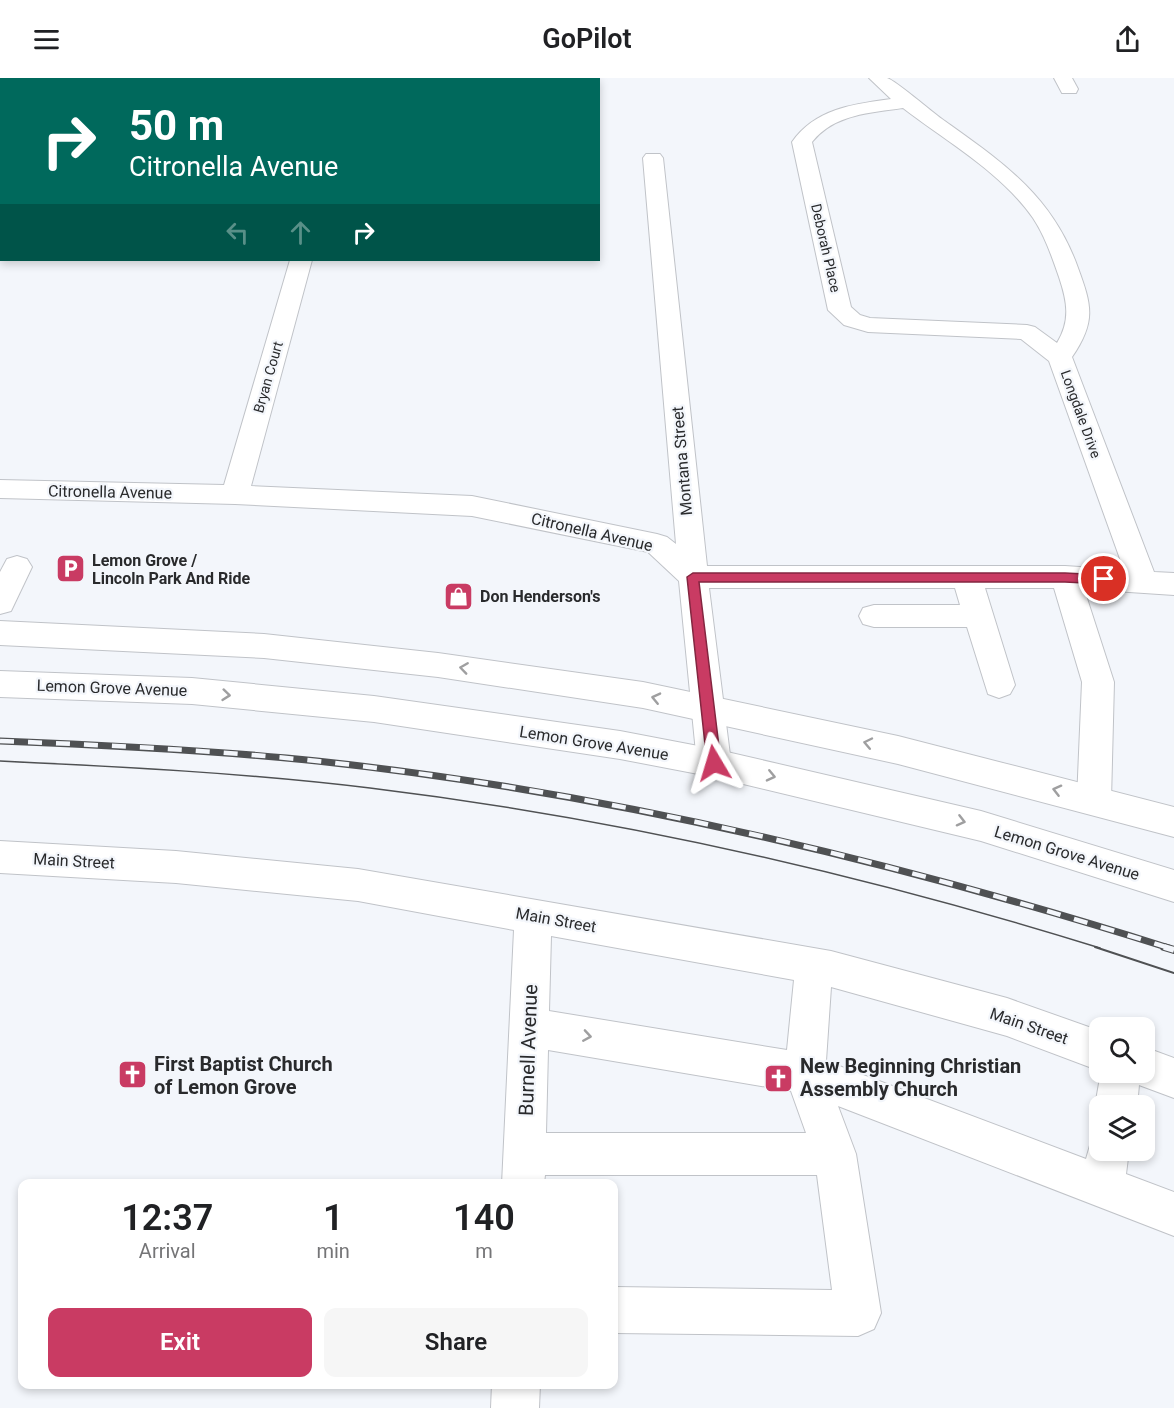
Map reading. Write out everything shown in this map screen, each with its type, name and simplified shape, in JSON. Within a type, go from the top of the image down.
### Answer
[{"type":"street","name":"Longdale Drive","points":[[878,78],[1023,192],[1056,238],[1081,308],[1076,332],[1060,357],[1143,582]]},
{"type":"street","name":"Deborah Place","points":[[906,102],[840,114],[818,124],[802,142],[840,310],[852,320],[868,325],[1028,332],[1060,357]]},
{"type":"street","name":"Montana Street","points":[[653,158],[693,577],[714,763]]},
{"type":"street","name":"Bryan Court","points":[[235,495],[301,261]]},
{"type":"street","name":"Citronella Avenue","points":[[0,489],[235,495],[472,506],[657,544],[693,577]]},
{"type":"street","points":[[0,603],[18,567]]},
{"type":"street","points":[[693,577],[1065,577],[1174,584]]},
{"type":"street","points":[[967,577],[999,685]]},
{"type":"street","points":[[1065,577],[1098,682],[1094,800]]},
{"type":"street","points":[[874,616],[979,616]]},
{"type":"street","points":[[0,633],[264,646],[438,665],[643,695],[898,750],[1174,822]]},
{"type":"street","name":"Lemon Grove Avenue","points":[[0,684],[192,691],[374,709],[620,745],[714,763],[981,826],[1174,886]]},
{"type":"street","name":"Main Street","points":[[0,858],[176,867],[358,885],[814,966],[1007,1017],[1089,1046]]},
{"type":"street","name":"Burnell Avenue","points":[[524,1169],[533,916]]},
{"type":"street","points":[[618,1310],[858,1313],[835,1154],[805,1073],[814,966]]},
{"type":"street","points":[[529,1027],[805,1073],[1106,1169],[1174,1214]]},
{"type":"street","points":[[1155,1071],[1174,1078]]},
{"type":"street","points":[[524,1169],[835,1154]]},
{"type":"street","points":[[515,1408],[516,1389]]},
{"type":"tram line","points":[[0,761],[278,778],[463,800],[555,815],[647,832],[830,873],[920,896],[1100,948]]},
{"type":"tram line","points":[[1095,947],[1174,973]]},
{"type":"railway","points":[[0,741],[158,748],[277,757],[425,774],[533,791],[748,833],[854,858],[959,886],[1169,948]]},
{"type":"railway","points":[[1164,947],[1174,950]]},
{"type":"place","name":"Lemon Grove / Lincoln Park And Ride","points":[[71,569]]},
{"type":"place","name":"Don Henderson's","points":[[459,596]]},
{"type":"place","name":"First Baptist Church of Lemon Grove","points":[[133,1075]]},
{"type":"place","name":"New Beginning Christian Assembly Church","points":[[779,1078]]},
{"type":"route","points":[[714,763],[693,577],[1065,577],[1104,579]]}]
